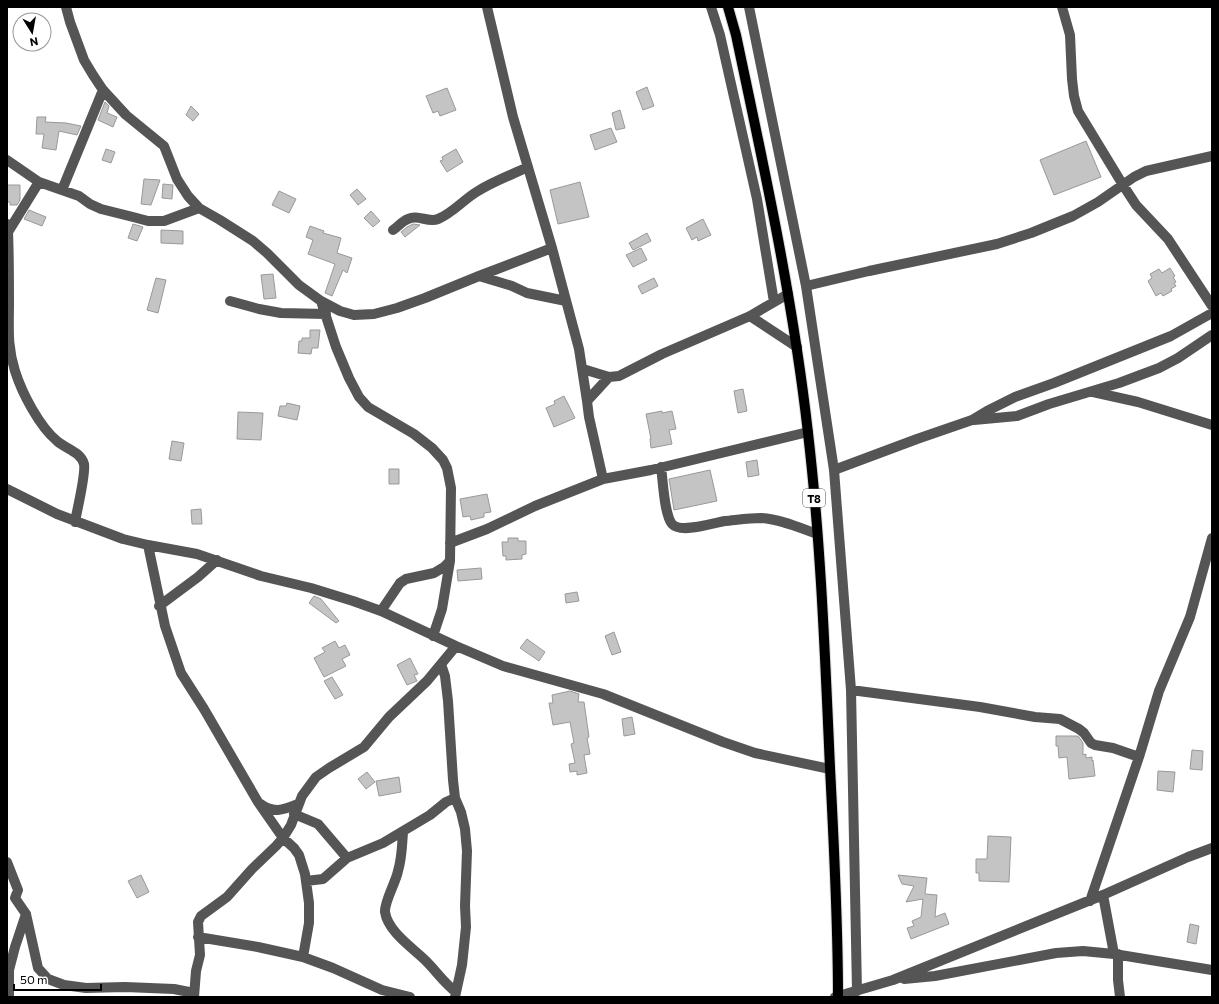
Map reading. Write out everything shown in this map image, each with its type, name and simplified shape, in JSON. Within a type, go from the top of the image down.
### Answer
[{"type":"main road","name":"T8","points":[[728,7],[736,36],[788,294],[797,347],[808,432],[822,597],[837,920],[837,997]]},
{"type":"street","points":[[66,7],[84,60],[93,76],[103,90],[126,115],[164,146],[177,178],[188,196],[199,208],[253,241],[299,285],[321,301],[340,311],[354,315],[374,314],[425,298],[552,248]]},
{"type":"street","points":[[487,7],[509,100],[552,248],[579,349],[588,401],[589,417],[603,479]]},
{"type":"street","points":[[711,7],[720,35],[757,199],[774,302]]},
{"type":"street","points":[[749,7],[806,286],[834,470],[851,690],[857,991]]},
{"type":"street","points":[[1062,7],[1070,35],[1072,79],[1078,111],[1122,185],[1136,205],[1168,239],[1212,306]]},
{"type":"street","points":[[62,190],[103,90]]},
{"type":"street","points":[[806,286],[869,270],[997,244],[1073,216],[1098,202],[1122,185],[1146,171],[1212,156]]},
{"type":"street","points":[[7,160],[39,182],[52,188],[79,196],[90,204],[101,209],[148,221],[164,221],[199,208]]},
{"type":"street","points":[[393,230],[407,219],[412,218],[430,221],[436,220],[478,191],[528,167]]},
{"type":"street","points":[[39,182],[8,228],[8,330],[10,350],[22,391],[31,407],[53,437],[59,443],[75,452],[81,457],[83,462],[84,472],[75,522]]},
{"type":"street","points":[[478,276],[512,286],[527,293],[566,301]]},
{"type":"street","points":[[583,370],[609,377],[619,376],[676,348],[750,316],[788,294]]},
{"type":"street","points":[[230,301],[281,313],[326,314]]},
{"type":"street","points":[[321,301],[336,347],[359,397],[368,407],[414,434],[432,448],[443,460],[447,468],[451,488],[450,561],[442,609],[433,636]]},
{"type":"street","points":[[834,470],[972,420],[1015,397],[1171,336],[1212,313]]},
{"type":"street","points":[[750,316],[772,329],[797,347]]},
{"type":"street","points":[[972,420],[997,419],[1017,416],[1049,404],[1119,383],[1159,368],[1178,358],[1212,335]]},
{"type":"street","points":[[588,401],[609,377]]},
{"type":"street","points":[[1091,392],[1138,402],[1212,425]]},
{"type":"street","points":[[450,543],[487,529],[535,506],[603,479],[661,467],[808,432]]},
{"type":"street","points":[[661,467],[667,514],[672,524],[678,528],[690,528],[761,518],[775,520],[817,534]]},
{"type":"street","points":[[7,489],[75,522],[124,539],[197,554],[262,576],[311,588],[381,611],[433,636],[503,666],[603,694],[723,742],[749,750],[830,769]]},
{"type":"street","points":[[1090,901],[1139,757],[1159,691],[1190,616],[1212,538]]},
{"type":"street","points":[[148,545],[159,606],[181,673],[204,709],[258,802],[283,838],[299,854],[306,881],[309,904],[309,923],[303,957]]},
{"type":"street","points":[[159,606],[198,577],[217,560]]},
{"type":"street","points":[[381,611],[400,583],[406,579],[434,573],[450,561]]},
{"type":"street","points":[[7,862],[18,890],[15,898],[26,914],[38,968],[48,979],[64,986],[86,988],[125,987],[174,989],[194,995],[200,955],[198,922],[201,916],[227,897],[283,838],[291,825],[296,809],[316,777],[364,747],[389,718],[422,686],[456,646]]},
{"type":"street","points":[[442,664],[448,700],[452,780],[455,798],[461,812],[465,829],[467,863],[465,906],[466,927],[462,965],[456,995]]},
{"type":"street","points":[[851,690],[1060,719],[1079,729],[1095,746],[1113,748],[1139,757]]},
{"type":"street","points":[[306,881],[323,879],[347,858],[383,843],[403,832],[430,815],[446,802],[455,798]]},
{"type":"street","points":[[258,802],[264,807],[274,810],[296,809],[318,824],[347,858]]},
{"type":"street","points":[[403,832],[398,871],[385,911],[386,915],[393,928],[404,942],[426,961],[456,995]]},
{"type":"street","points":[[837,997],[893,980],[1090,901],[1188,857],[1212,848]]},
{"type":"street","points":[[1103,895],[1116,954],[1120,997]]},
{"type":"street","points":[[9,997],[9,970],[26,914]]},
{"type":"street","points":[[198,936],[303,957],[334,968],[382,990],[410,997]]},
{"type":"street","points":[[893,980],[934,976],[1056,953],[1083,951],[1116,954],[1212,970]]},
{"type":"building","points":[[647,87],[654,106],[643,110],[636,92]]},
{"type":"building","points":[[447,88],[456,110],[440,116],[438,111],[433,113],[426,96]]},
{"type":"building","points":[[105,102],[109,106],[107,113],[117,117],[113,127],[98,120]]},
{"type":"building","points":[[191,106],[199,114],[193,121],[186,115]]},
{"type":"building","points":[[620,110],[625,128],[616,130],[612,113]]},
{"type":"building","points":[[37,117],[46,117],[45,122],[66,123],[81,126],[77,135],[59,131],[56,150],[42,148],[44,134],[36,134]]},
{"type":"building","points":[[611,128],[617,142],[595,150],[590,135]]},
{"type":"building","points":[[1086,141],[1101,177],[1054,195],[1040,160]]},
{"type":"building","points":[[106,149],[115,152],[111,163],[102,160]]},
{"type":"building","points":[[456,149],[463,162],[447,172],[440,161],[443,160],[442,157]]},
{"type":"building","points":[[144,179],[160,180],[151,205],[141,204]]},
{"type":"building","points":[[580,182],[589,217],[558,224],[550,190]]},
{"type":"building","points":[[163,184],[173,185],[172,199],[162,198]]},
{"type":"building","points":[[7,185],[20,185],[20,200],[17,205],[10,205],[10,202],[7,202]]},
{"type":"building","points":[[357,189],[366,199],[358,205],[350,195]]},
{"type":"building","points":[[279,191],[296,199],[289,213],[272,205]]},
{"type":"building","points":[[29,210],[46,217],[42,226],[24,219]]},
{"type":"building","points":[[371,211],[380,221],[373,227],[364,218]]},
{"type":"building","points":[[703,219],[711,235],[698,241],[697,237],[692,240],[686,228]]},
{"type":"building","points":[[133,224],[143,227],[137,241],[128,238]]},
{"type":"building","points":[[413,224],[420,225],[405,237],[401,232]]},
{"type":"building","points":[[310,226],[324,231],[323,233],[341,238],[337,253],[352,258],[347,273],[343,270],[332,296],[325,293],[335,264],[308,254],[313,240],[306,237]]},
{"type":"building","points":[[161,230],[183,231],[183,244],[161,243]]},
{"type":"building","points":[[647,233],[651,241],[633,250],[629,243]]},
{"type":"building","points":[[641,248],[647,260],[633,267],[626,255]]},
{"type":"building","points":[[1170,268],[1175,276],[1173,277],[1176,282],[1174,283],[1176,286],[1171,289],[1172,291],[1163,296],[1161,293],[1156,296],[1148,281],[1152,278],[1150,274],[1159,269],[1162,273]]},
{"type":"building","points":[[273,274],[276,298],[264,299],[261,275]]},
{"type":"building","points":[[156,278],[166,280],[158,313],[147,310]]},
{"type":"building","points":[[654,278],[658,286],[642,294],[638,286]]},
{"type":"building","points":[[310,330],[320,330],[318,348],[312,348],[311,354],[298,353],[299,341],[302,341],[302,338],[310,338]]},
{"type":"building","points":[[743,389],[747,411],[738,413],[734,391]]},
{"type":"building","points":[[564,396],[575,418],[554,427],[546,408],[555,404],[554,401]]},
{"type":"building","points":[[287,403],[300,406],[297,420],[278,416],[280,406],[286,406]]},
{"type":"building","points":[[662,411],[662,413],[672,411],[676,429],[669,430],[672,444],[651,448],[651,439],[646,414]]},
{"type":"building","points":[[238,412],[263,413],[261,440],[237,439]]},
{"type":"building","points":[[172,441],[184,443],[181,461],[169,459]]},
{"type":"building","points":[[757,460],[759,475],[748,477],[746,462]]},
{"type":"building","points":[[389,469],[399,469],[399,484],[389,484]]},
{"type":"building","points":[[710,470],[717,501],[674,510],[669,479]]},
{"type":"building","points":[[487,494],[491,512],[484,513],[484,517],[471,520],[470,516],[463,517],[460,499]]},
{"type":"building","points":[[201,509],[202,524],[192,524],[191,510]]},
{"type":"building","points":[[508,538],[518,538],[518,541],[526,541],[526,554],[522,555],[522,559],[506,560],[506,556],[503,556],[502,542],[508,542]]},
{"type":"building","points":[[481,568],[482,579],[458,581],[457,570]]},
{"type":"building","points":[[577,592],[579,601],[566,603],[565,594]]},
{"type":"building","points":[[314,596],[321,599],[339,621],[336,623],[309,603]]},
{"type":"building","points":[[614,632],[621,652],[612,655],[605,636]]},
{"type":"building","points":[[527,639],[545,652],[539,661],[520,648]]},
{"type":"building","points":[[335,641],[339,648],[345,645],[350,655],[342,659],[346,666],[324,677],[314,658],[325,652],[322,648]]},
{"type":"building","points":[[410,658],[418,674],[414,675],[417,681],[407,685],[397,665]]},
{"type":"building","points":[[332,677],[343,695],[335,699],[324,681]]},
{"type":"building","points":[[570,691],[579,694],[578,702],[584,702],[589,737],[587,738],[590,754],[584,755],[587,773],[577,775],[577,771],[570,772],[569,764],[575,763],[571,744],[574,743],[570,722],[553,725],[549,703],[553,703],[552,695]]},
{"type":"building","points":[[632,717],[635,734],[624,736],[622,719]]},
{"type":"building","points":[[1056,736],[1079,737],[1083,743],[1083,755],[1086,754],[1086,758],[1092,757],[1095,776],[1069,779],[1067,757],[1059,758],[1058,746],[1056,746]]},
{"type":"building","points":[[1192,750],[1203,751],[1202,770],[1190,769]]},
{"type":"building","points":[[1158,771],[1175,772],[1173,792],[1157,790]]},
{"type":"building","points":[[367,772],[375,782],[366,789],[358,779]]},
{"type":"building","points":[[399,777],[401,792],[379,796],[376,781]]},
{"type":"building","points":[[988,836],[1011,837],[1009,882],[979,881],[979,873],[976,873],[976,859],[987,859]]},
{"type":"building","points":[[141,875],[149,892],[137,898],[128,881]]},
{"type":"building","points":[[898,875],[927,878],[925,894],[937,895],[935,917],[945,913],[949,924],[911,939],[907,928],[914,926],[912,921],[921,917],[923,899],[906,902],[914,886],[902,884]]},
{"type":"building","points":[[1190,924],[1199,926],[1196,944],[1187,942]]}]
